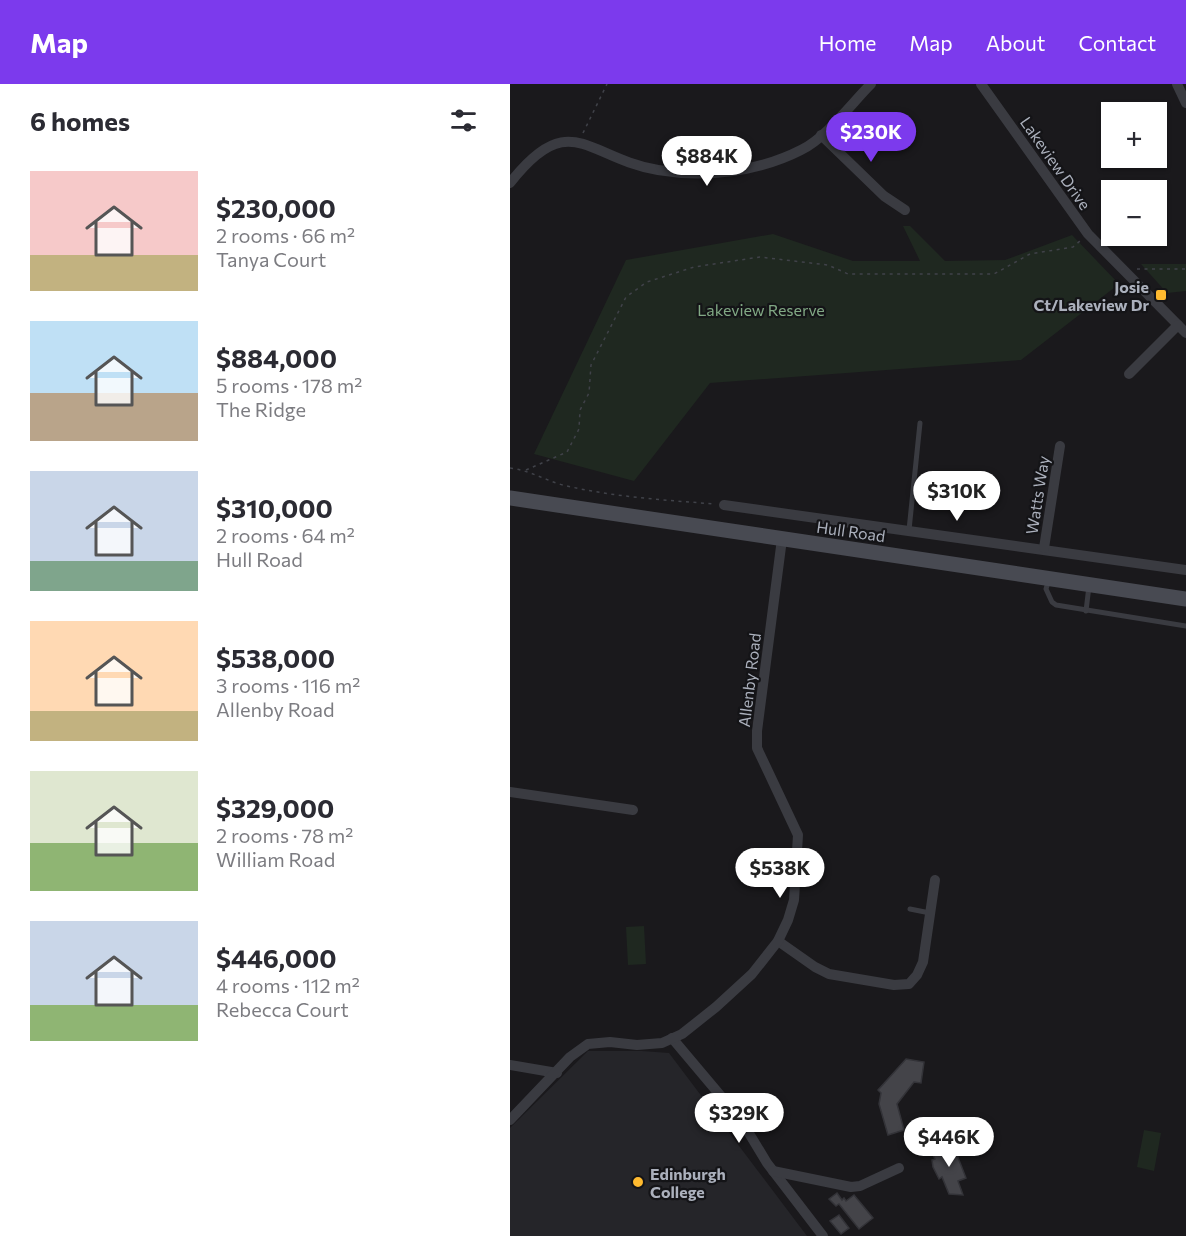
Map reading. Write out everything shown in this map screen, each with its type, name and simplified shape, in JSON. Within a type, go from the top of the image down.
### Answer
[{"type":"main road","name":"Hull Road","points":[[510,498],[1186,599]]},
{"type":"street","points":[[510,183],[527,161],[543,148],[561,143],[579,142],[596,147],[632,165],[661,171],[715,173],[774,162],[804,149],[871,84]]},
{"type":"street","name":"Lakeview Drive","points":[[982,84],[1088,234],[1186,333]]},
{"type":"street","points":[[1177,84],[1186,103]]},
{"type":"street","points":[[821,135],[884,196],[904,210]]},
{"type":"street","points":[[1129,374],[1178,325]]},
{"type":"street","name":"Watts Way","points":[[1044,548],[1060,446]]},
{"type":"street","name":"Hull Road","points":[[724,505],[1044,548],[1186,570]]},
{"type":"street","name":"Allenby Road","points":[[510,1120],[570,1057],[588,1044],[662,1043],[682,1034],[745,981],[778,940],[788,920],[794,900],[798,835],[757,747],[757,731],[782,539]]},
{"type":"street","points":[[510,792],[633,810]]},
{"type":"street","points":[[778,940],[815,968],[829,974],[894,985],[909,984],[917,975],[922,962],[935,880]]},
{"type":"street","points":[[672,1038],[741,1120],[773,1171],[823,1236]]},
{"type":"street","points":[[510,1065],[557,1073]]},
{"type":"street","points":[[773,1171],[860,1186],[899,1168]]},
{"type":"lane","points":[[909,530],[920,423]]},
{"type":"lane","points":[[1049,578],[1046,590],[1052,602],[1086,611],[1186,626]]},
{"type":"lane","points":[[1086,611],[1089,584]]},
{"type":"lane","points":[[910,909],[930,913]]},
{"type":"path","points":[[579,142],[607,84]]},
{"type":"path","points":[[526,470],[567,452],[579,429],[580,410],[589,393],[591,365],[626,297],[647,282],[694,267],[759,257],[828,265],[848,274],[994,274],[1030,254],[1073,247],[1088,234]]},
{"type":"path","points":[[1121,269],[1186,270]]},
{"type":"path","points":[[510,468],[526,470],[560,485],[601,492],[724,505]]},
{"type":"shaded area","name":"Edinburgh College","points":[[588,1051],[669,1053],[807,1236],[510,1236],[510,1128]]},
{"type":"green space","name":"Lakeview Reserve","points":[[903,226],[910,226],[945,261],[1005,260],[1072,235],[1119,284],[1021,360],[710,383],[634,481],[534,454],[626,260],[773,234],[853,261],[920,261]]},
{"type":"green space","points":[[1141,264],[1186,264],[1186,291],[1167,293]]},
{"type":"green space","points":[[644,926],[646,964],[628,965],[626,927]]},
{"type":"green space","points":[[1144,1130],[1161,1133],[1154,1171],[1137,1167]]},
{"type":"building","points":[[906,1059],[924,1062],[921,1083],[914,1082],[897,1104],[904,1130],[888,1135],[879,1104],[881,1093],[878,1090]]},
{"type":"building","points":[[952,1142],[966,1178],[958,1181],[963,1195],[949,1194],[942,1177],[939,1179],[933,1167],[932,1160],[935,1159],[931,1151]]},
{"type":"building","points":[[837,1193],[842,1200],[844,1198],[846,1201],[854,1195],[873,1218],[859,1229],[839,1204],[836,1206],[829,1199]]},
{"type":"building","points":[[839,1215],[849,1228],[841,1234],[830,1221]]},
{"type":"place","name":"Josie Ct/Lakeview Dr","points":[[1161,295]]},
{"type":"place","name":"Edinburgh College","points":[[638,1182]]}]
